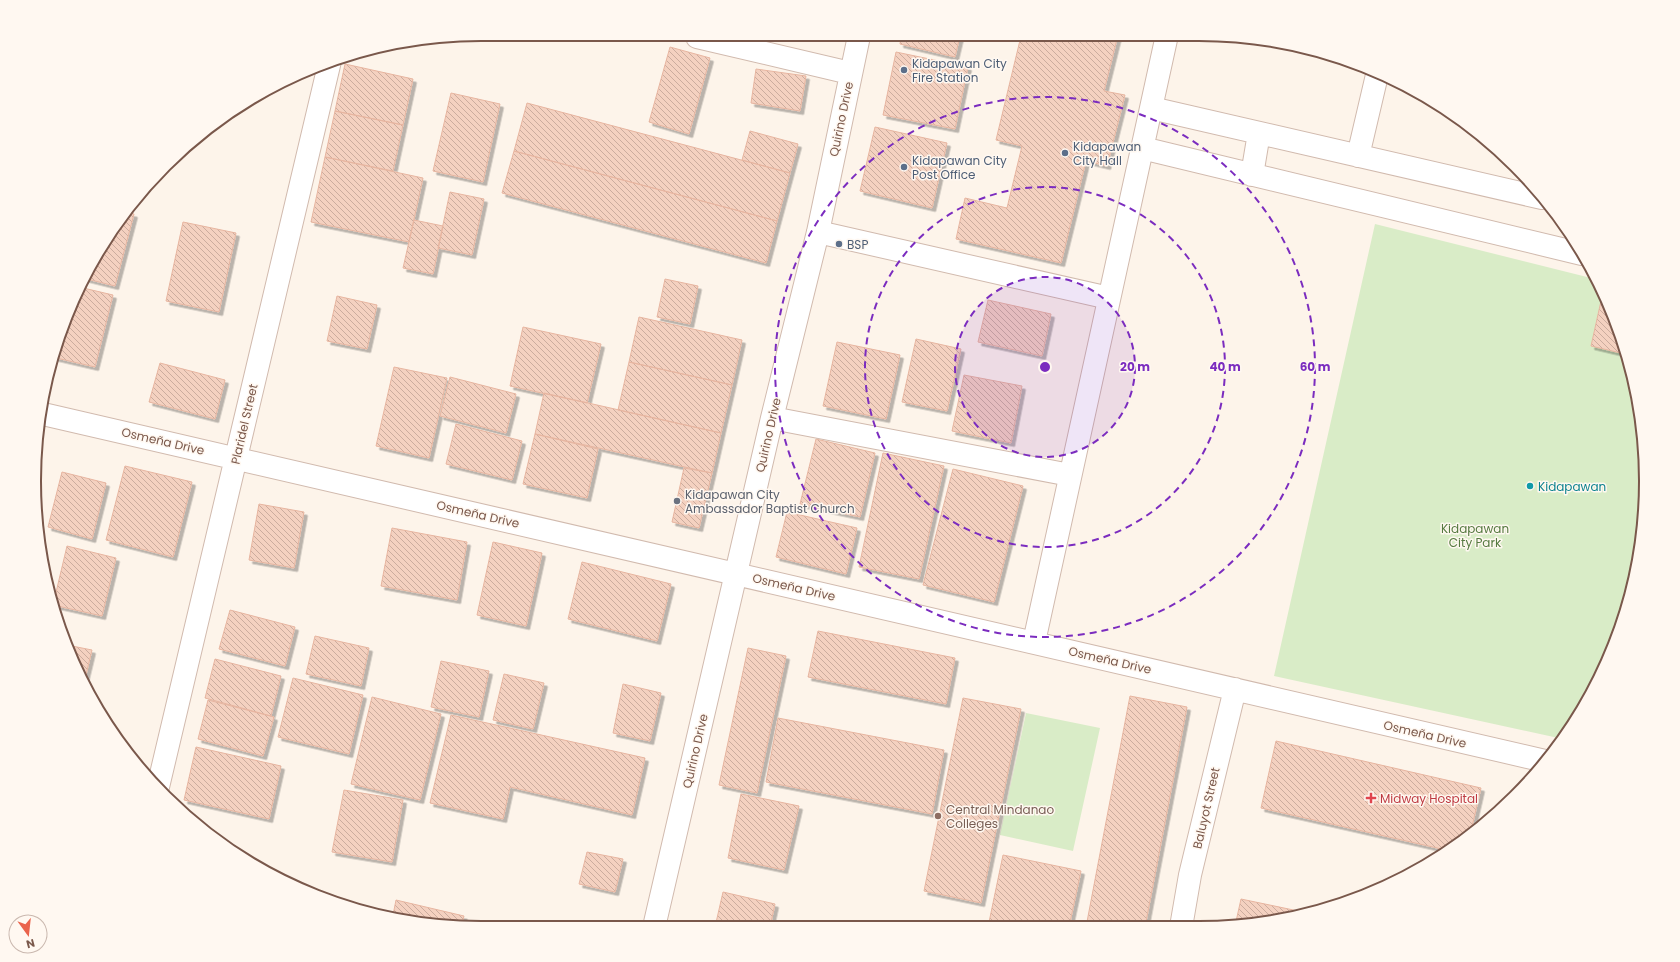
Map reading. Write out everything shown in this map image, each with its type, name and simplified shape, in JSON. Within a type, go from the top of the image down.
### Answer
[{"type":"street","points":[[714,41],[850,73]]},
{"type":"street","name":"Quirino Drive","points":[[655,921],[772,418],[818,232],[858,41]]},
{"type":"street","points":[[1034,642],[1166,41]]},
{"type":"street","name":"Plaridel Street","points":[[159,781],[328,68]]},
{"type":"street","points":[[1358,156],[1376,78]]},
{"type":"street","points":[[1151,108],[1534,196]]},
{"type":"street","points":[[1252,175],[1259,133]]},
{"type":"street","points":[[1142,148],[1575,252]]},
{"type":"street","points":[[818,232],[1109,298]]},
{"type":"street","name":"Osmeña Drive","points":[[46,415],[1539,760]]},
{"type":"street","points":[[772,418],[1070,476]]},
{"type":"street","name":"Baluyot Street","points":[[1182,921],[1190,875],[1235,689]]},
{"type":"green space","name":"Kidapawan City Park","points":[[1375,224],[1589,278],[1606,313],[1616,340],[1631,395],[1638,452],[1638,510],[1631,567],[1616,622],[1594,676],[1556,738],[1274,676]]},
{"type":"green space","points":[[1026,713],[1100,728],[1073,851],[1000,835]]},
{"type":"building","points":[[900,41],[959,41],[955,57],[900,44]]},
{"type":"building","name":"Kidapawan City Hall","points":[[1020,41],[1116,41],[1104,91],[1125,95],[1107,166],[1086,161],[1061,263],[956,239],[965,198],[1007,208],[1022,146],[996,140]]},
{"type":"building","points":[[670,47],[710,58],[689,134],[649,122]]},
{"type":"building","points":[[896,52],[968,67],[955,129],[883,115]]},
{"type":"building","points":[[345,64],[413,79],[403,125],[335,111]]},
{"type":"building","points":[[756,69],[806,76],[800,111],[751,103]]},
{"type":"building","points":[[451,93],[500,104],[483,182],[433,171]]},
{"type":"building","points":[[527,103],[790,173],[777,221],[514,151]]},
{"type":"building","points":[[335,111],[403,125],[393,171],[325,157]]},
{"type":"building","name":"Kidapawan City Post Office","points":[[875,127],[947,143],[932,208],[860,191]]},
{"type":"building","points":[[750,131],[798,144],[790,173],[742,160]]},
{"type":"building","points":[[514,151],[777,221],[766,263],[502,193]]},
{"type":"building","points":[[325,157],[423,178],[409,242],[311,222]]},
{"type":"building","points":[[450,192],[484,199],[472,255],[438,248]]},
{"type":"building","points":[[132,213],[134,214],[115,286],[90,280],[115,237]]},
{"type":"building","points":[[414,220],[443,226],[433,274],[403,268]]},
{"type":"building","points":[[183,222],[236,233],[219,312],[166,301]]},
{"type":"building","points":[[665,279],[698,286],[690,324],[657,317]]},
{"type":"building","points":[[85,288],[113,295],[95,367],[59,359],[74,313]]},
{"type":"building","points":[[337,296],[377,305],[367,349],[327,341]]},
{"type":"building","points":[[988,300],[1051,314],[1042,356],[978,342]]},
{"type":"building","points":[[1601,302],[1620,353],[1591,346]]},
{"type":"building","points":[[639,317],[742,340],[732,385],[629,362]]},
{"type":"building","points":[[523,327],[601,344],[587,403],[510,386]]},
{"type":"building","points":[[916,339],[961,349],[947,411],[902,402]]},
{"type":"building","points":[[837,342],[900,355],[886,419],[823,406]]},
{"type":"building","points":[[629,362],[732,385],[721,433],[618,410]]},
{"type":"building","points":[[160,363],[225,380],[215,419],[149,402]]},
{"type":"building","points":[[394,367],[447,378],[429,458],[376,446]]},
{"type":"building","points":[[964,375],[1022,386],[1011,443],[952,431]]},
{"type":"building","points":[[450,377],[516,394],[506,433],[440,416]]},
{"type":"building","points":[[544,393],[721,433],[712,473],[535,434]]},
{"type":"building","points":[[456,424],[522,441],[512,480],[446,464]]},
{"type":"building","points":[[535,434],[598,449],[587,498],[523,484]]},
{"type":"building","points":[[816,439],[875,453],[860,517],[800,504]]},
{"type":"building","points":[[883,453],[944,466],[919,579],[859,567]]},
{"type":"building","points":[[125,466],[192,482],[173,557],[106,540]]},
{"type":"building","points":[[684,468],[712,473],[699,528],[672,522]]},
{"type":"building","points":[[953,469],[1023,486],[994,602],[923,585]]},
{"type":"building","points":[[62,472],[106,483],[92,539],[48,527]]},
{"type":"building","points":[[259,504],[304,512],[294,568],[249,560]]},
{"type":"building","points":[[787,512],[857,528],[846,574],[776,557]]},
{"type":"building","points":[[392,528],[467,542],[457,600],[381,586]]},
{"type":"building","points":[[493,542],[542,553],[526,626],[477,615]]},
{"type":"building","points":[[67,546],[116,558],[102,616],[59,606],[56,594]]},
{"type":"building","points":[[582,562],[671,584],[657,641],[568,619]]},
{"type":"building","points":[[230,610],[295,627],[285,666],[219,649]]},
{"type":"building","points":[[818,631],[955,658],[946,704],[808,677]]},
{"type":"building","points":[[315,636],[369,648],[361,686],[306,674]]},
{"type":"building","points":[[73,646],[92,650],[86,676]]},
{"type":"building","points":[[748,648],[786,656],[757,793],[719,785]]},
{"type":"building","points":[[215,659],[281,676],[271,716],[205,698]]},
{"type":"building","points":[[441,661],[489,671],[479,717],[431,707]]},
{"type":"building","points":[[504,674],[544,683],[533,729],[493,720]]},
{"type":"building","points":[[293,678],[363,695],[349,754],[278,737]]},
{"type":"building","points":[[623,684],[661,693],[650,741],[613,733]]},
{"type":"building","points":[[1130,696],[1187,707],[1146,921],[1087,921]]},
{"type":"building","points":[[372,697],[441,714],[420,800],[351,784]]},
{"type":"building","points":[[963,698],[1021,709],[981,903],[924,891]]},
{"type":"building","points":[[208,700],[274,717],[263,756],[198,739]]},
{"type":"building","points":[[451,715],[645,758],[632,815],[510,787],[503,819],[430,803]]},
{"type":"building","points":[[778,718],[944,750],[932,814],[766,782]]},
{"type":"building","name":"Midway Hospital","points":[[1276,741],[1481,788],[1472,826],[1440,849],[1261,808]]},
{"type":"building","points":[[196,747],[281,766],[269,819],[184,800]]},
{"type":"building","points":[[344,790],[403,800],[392,862],[332,852]]},
{"type":"building","points":[[741,794],[799,806],[784,870],[728,858]]},
{"type":"building","points":[[587,852],[623,859],[615,892],[579,884]]},
{"type":"building","points":[[1003,855],[1081,871],[1070,921],[989,921]]},
{"type":"building","points":[[723,892],[775,904],[771,921],[716,921]]},
{"type":"building","points":[[1241,899],[1295,910],[1285,913],[1237,919]]},
{"type":"building","points":[[396,900],[464,916],[463,920],[452,920],[393,913]]},
{"type":"place","name":"Kidapawan City Fire Station","points":[[904,70]]},
{"type":"place","name":"Kidapawan City Hall","points":[[1065,153]]},
{"type":"place","name":"Kidapawan City Post Office","points":[[904,167]]},
{"type":"place","name":"BSP","points":[[839,244]]},
{"type":"place","name":"Kidapawan","points":[[1530,486]]},
{"type":"place","name":"Kidapawan City Ambassador Baptist Church","points":[[677,501]]},
{"type":"place","name":"Midway Hospital","points":[[1371,798]]},
{"type":"place","name":"Central Mindanao Colleges","points":[[938,816]]}]
